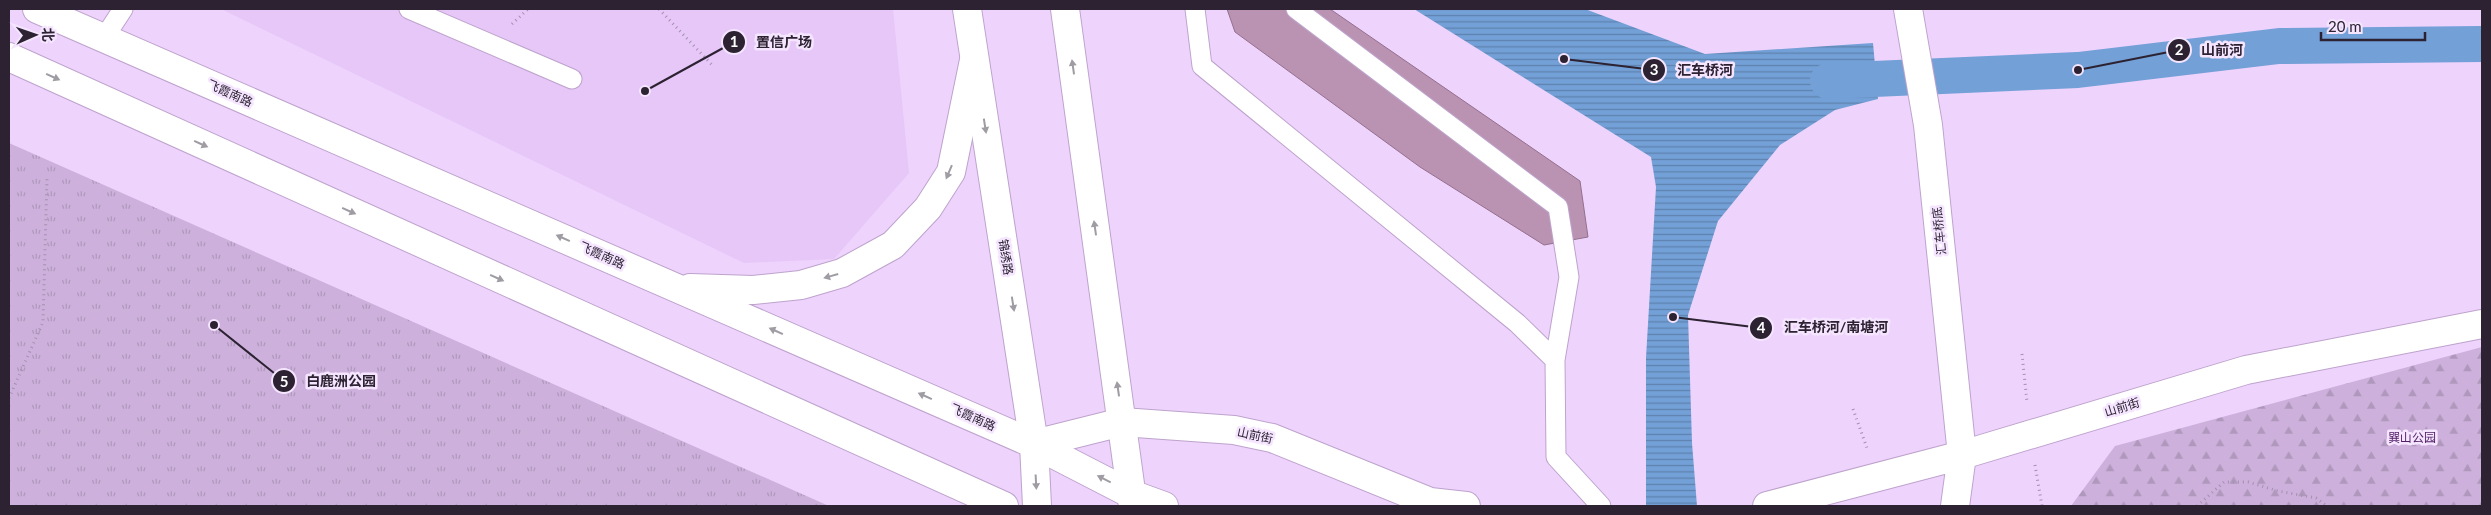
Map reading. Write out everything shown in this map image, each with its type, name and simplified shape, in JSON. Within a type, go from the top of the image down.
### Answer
[{"type":"main road","name":"飞霞南路","points":[[37,9],[1034,444],[1132,500],[1164,506]]},
{"type":"main road","name":"锦绣路","points":[[968,9],[1034,444],[1037,506]]},
{"type":"main road","points":[[1065,9],[1132,500]]},
{"type":"main road","name":"汇车桥底","points":[[1908,9],[1928,125],[1962,455],[1954,506]]},
{"type":"main road","points":[[677,288],[753,290],[801,285],[842,273],[893,245],[928,208],[951,172],[975,56]]},
{"type":"main road","points":[[9,57],[1004,506]]},
{"type":"main road","name":"山前街","points":[[1767,506],[1962,455],[2246,370],[2482,324]]},
{"type":"main road","name":"山前街","points":[[1034,444],[1122,422],[1234,430],[1272,438],[1430,502],[1466,506]]},
{"type":"lane","points":[[104,38],[123,9]]},
{"type":"lane","points":[[410,9],[572,79]]},
{"type":"lane","points":[[1195,9],[1202,66],[1516,323],[1555,360]]},
{"type":"lane","points":[[1296,9],[1558,207],[1569,277],[1555,360],[1556,457],[1601,506]]},
{"type":"path","points":[[659,9],[714,67]]},
{"type":"path","points":[[9,398],[43,322],[47,177]]},
{"type":"path","points":[[2197,506],[2224,482],[2248,482],[2278,491],[2316,498],[2327,506]]},
{"type":"shaded area","points":[[221,9],[893,9],[909,173],[834,259],[744,263]]},
{"type":"green space","points":[[9,143],[829,506],[9,506]]},
{"type":"green space","name":"巽山公园","points":[[2482,347],[2482,506],[2071,506],[2115,446]]},
{"type":"water","points":[[1414,9],[1585,9],[1705,54],[1873,43],[1878,99],[1835,110],[1780,145],[1718,221],[1688,315],[1692,443],[1697,506],[1646,506],[1646,358],[1656,187],[1651,157]]},
{"type":"building","points":[[1227,9],[1330,9],[1580,181],[1588,237],[1544,245],[1420,167],[1235,32]]},
{"type":"waterway","points":[[1828,81],[2078,70],[2279,46],[2482,44]]},
{"type":"place","name":"汇车桥河","points":[[1564,59]]},
{"type":"place","name":"山前河","points":[[2078,70]]},
{"type":"place","name":"置信广场","points":[[645,91]]},
{"type":"place","name":"汇车桥河/南塘河","points":[[1673,317]]},
{"type":"place","name":"白鹿洲公园","points":[[214,325]]}]
